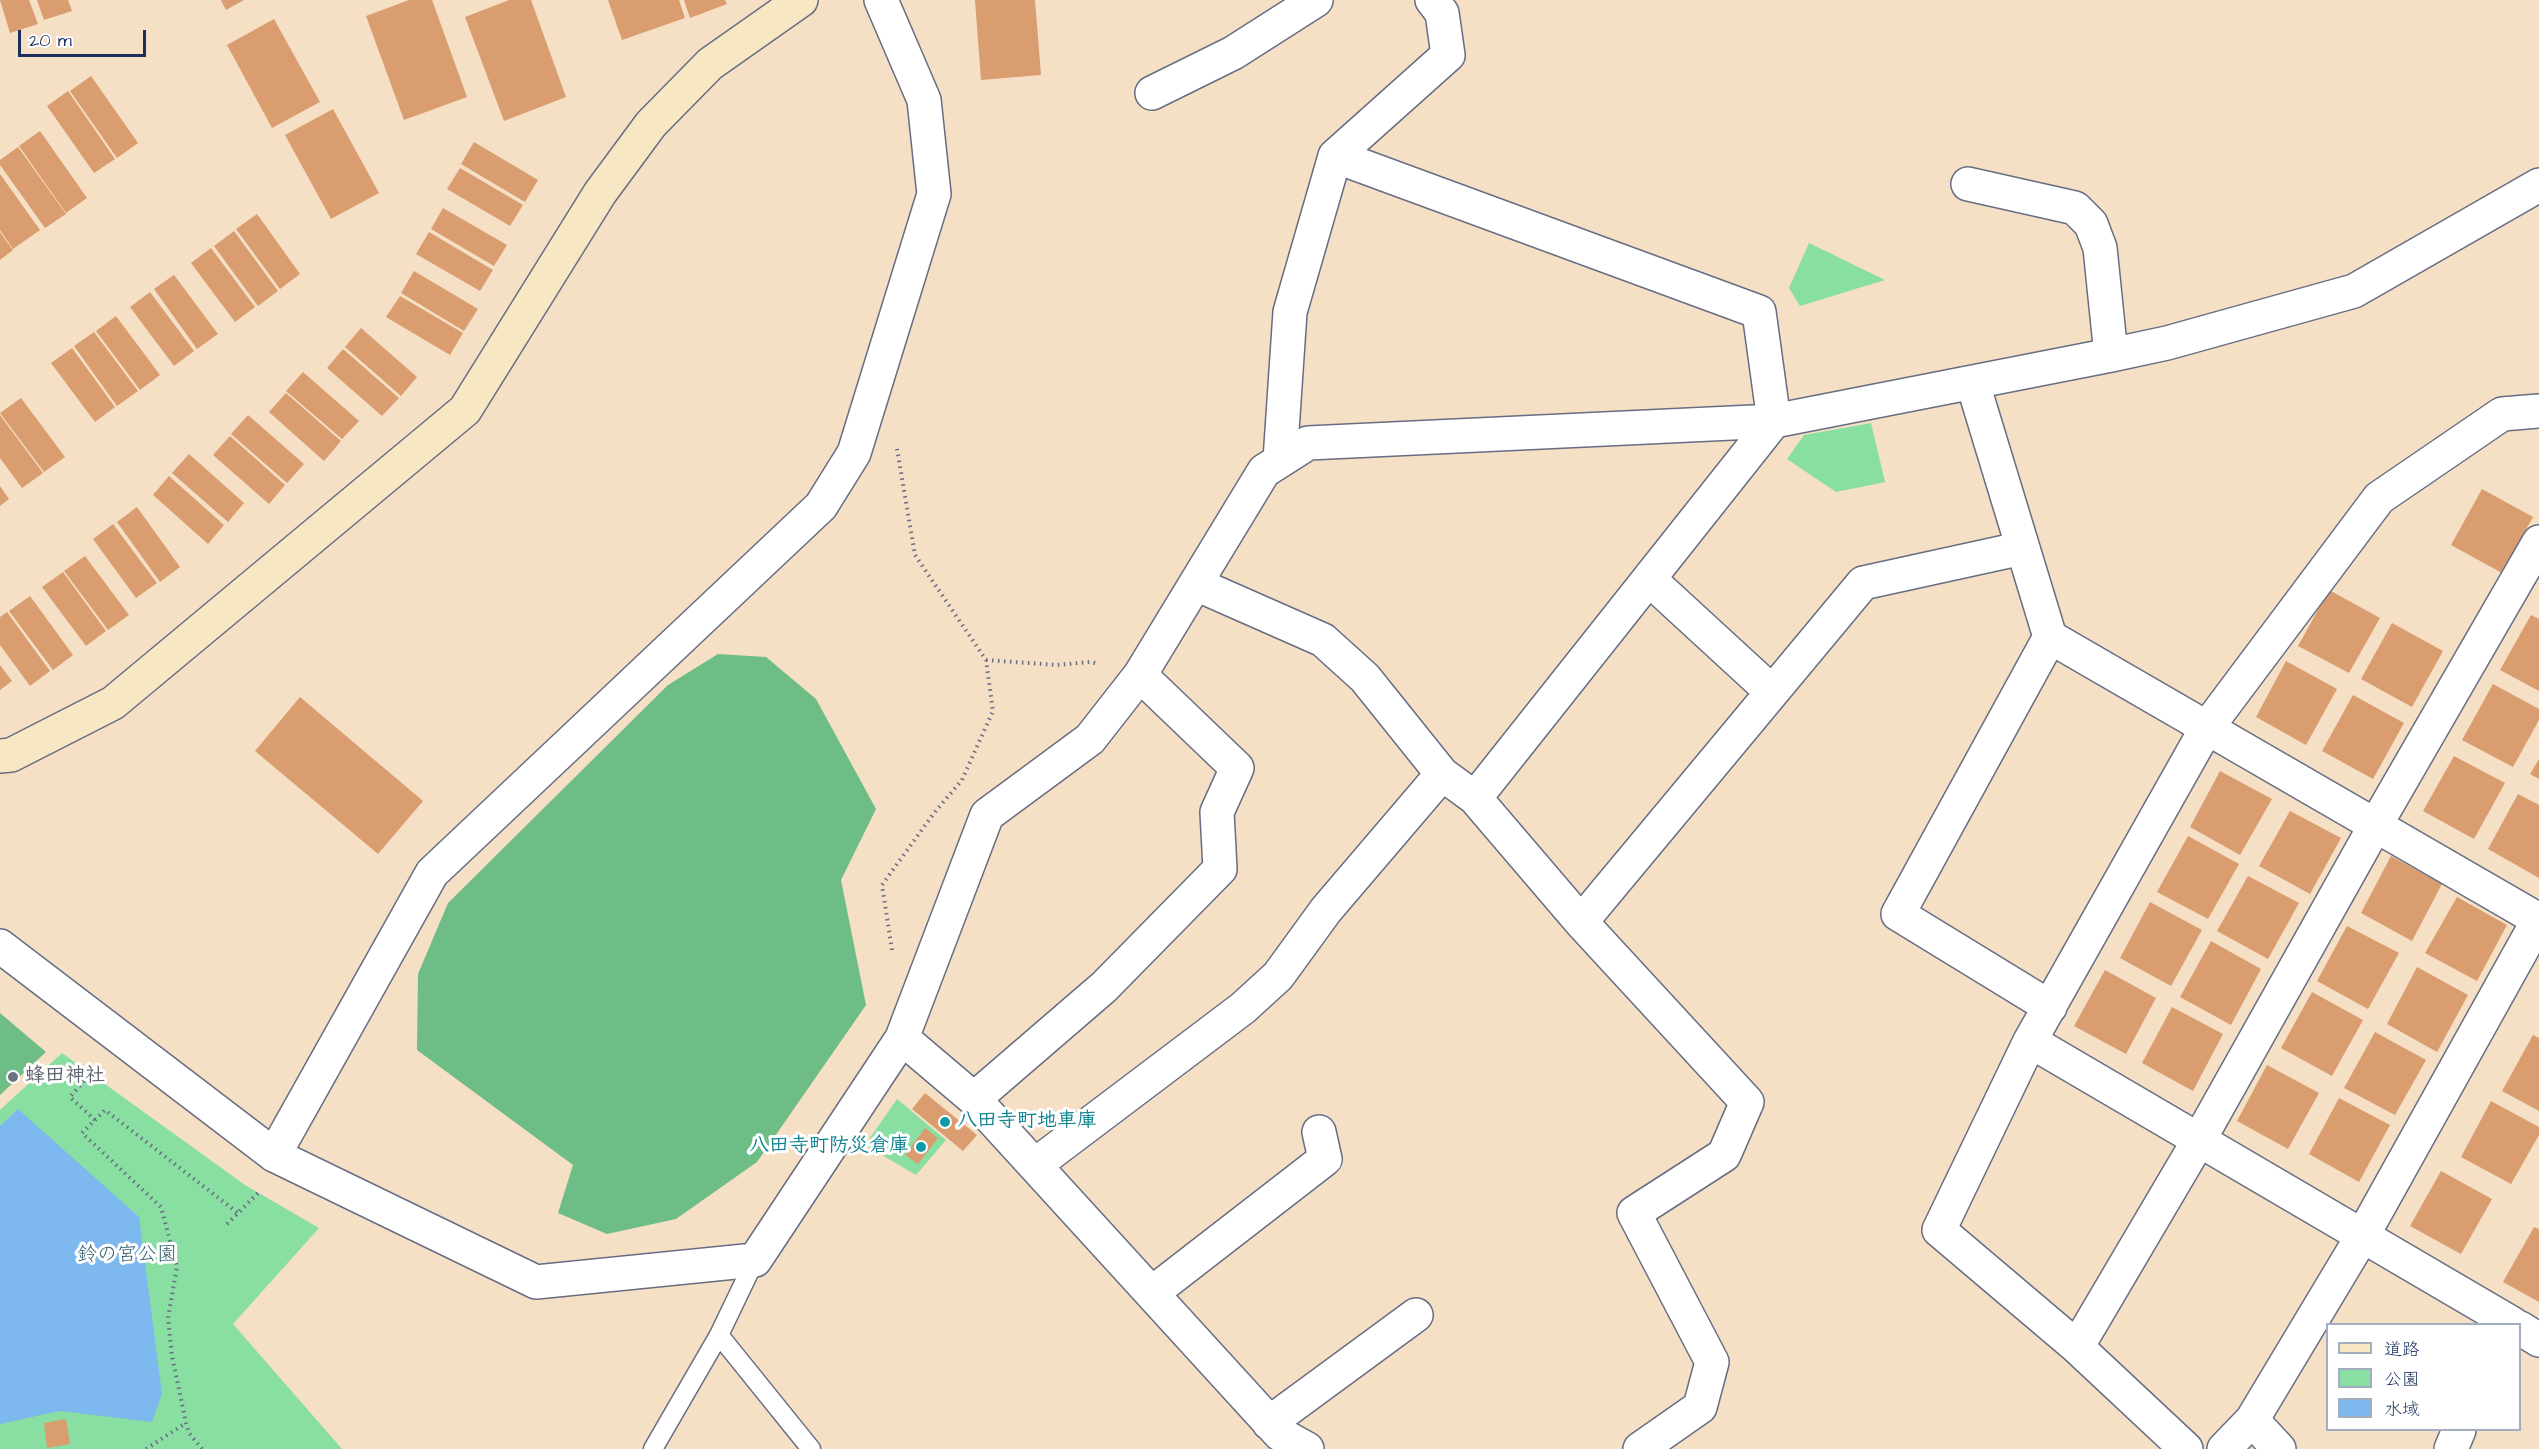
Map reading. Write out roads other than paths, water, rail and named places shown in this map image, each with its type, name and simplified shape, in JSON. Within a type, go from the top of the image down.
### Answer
[{"type":"street","points":[[0,756],[10,755],[112,703],[465,410],[600,193],[651,124],[710,64],[801,0]]},
{"type":"street","points":[[274,1155],[432,873],[821,506],[854,453],[934,194],[924,100],[881,0]]},
{"type":"street","points":[[1152,93],[1233,53],[1316,0]]},
{"type":"street","points":[[1280,460],[1290,312],[1335,156],[1448,55],[1444,4]]},
{"type":"street","points":[[1335,156],[1759,312],[1774,421],[1475,798]]},
{"type":"street","points":[[1968,184],[2075,208],[2091,224],[2100,248],[2111,355]]},
{"type":"street","points":[[0,946],[274,1155],[536,1282],[755,1260],[907,1024],[987,815],[1090,739],[1140,675],[1264,471],[1308,443],[1774,421],[1973,384],[2167,343],[2354,291],[2539,185]]},
{"type":"street","points":[[1973,384],[2049,637],[2539,919],[2363,1236],[2252,1420],[2224,1449]]},
{"type":"street","points":[[2186,1449],[2077,1347],[1939,1230],[2030,1041],[2206,729],[2379,498],[2502,414],[2539,411]]},
{"type":"street","points":[[2077,1347],[2199,1140],[2375,825],[2539,542]]},
{"type":"street","points":[[1581,922],[1863,583],[2023,548]]},
{"type":"street","points":[[1649,579],[1772,692]]},
{"type":"street","points":[[1196,584],[1323,640],[1365,678],[1442,774],[1475,798],[1581,922],[1747,1102],[1724,1155],[1634,1213],[1713,1362],[1700,1407],[1640,1449]]},
{"type":"street","points":[[2049,637],[1898,914],[2050,1007]]},
{"type":"street","points":[[974,1099],[1104,987],[1220,869],[1217,812],[1237,768],[1140,675]]},
{"type":"street","points":[[1035,1165],[1243,1008],[1278,976],[1326,910],[1442,774]]},
{"type":"street","points":[[907,1024],[1282,1439],[1416,1315]]},
{"type":"street","points":[[2030,1041],[2507,1323]]},
{"type":"street","points":[[1152,1293],[1325,1159],[1319,1131]]},
{"type":"street","points":[[2521,1330],[2539,1340]]},
{"type":"street","points":[[2252,1420],[2279,1449]]},
{"type":"street","points":[[2451,1449],[2459,1431]]},
{"type":"lane","points":[[653,1449],[718,1335],[755,1260]]},
{"type":"lane","points":[[718,1335],[811,1449]]},
{"type":"water","points":[[18,1109],[139,1217],[162,1394],[152,1422],[60,1411],[0,1424],[0,1126]]},
{"type":"place","name":"蜂田神社","points":[[13,1077]]},
{"type":"place","name":"八田寺町地車庫","points":[[945,1122]]},
{"type":"place","name":"八田寺町防災倉庫","points":[[921,1147]]},
{"type":"park label","name":"鈴の宮公園","points":[[127,1256]]}]
